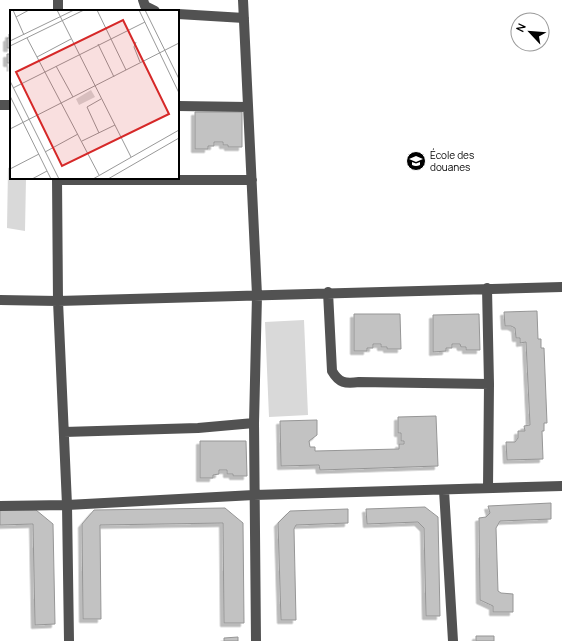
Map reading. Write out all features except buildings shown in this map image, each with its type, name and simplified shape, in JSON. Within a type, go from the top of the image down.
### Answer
[{"type":"street","points":[[143,0],[145,6],[153,10]]},
{"type":"street","points":[[243,0],[257,295],[254,423],[256,641]]},
{"type":"street","points":[[179,14],[244,18]]},
{"type":"street","points":[[179,106],[248,107]]},
{"type":"street","points":[[69,641],[67,505],[58,301],[57,179],[252,180]]},
{"type":"street","points":[[0,300],[58,301],[328,292],[562,287]]},
{"type":"street","points":[[487,288],[489,384],[488,488]]},
{"type":"street","points":[[328,292],[332,371],[337,379],[347,383],[489,384]]},
{"type":"street","points":[[64,432],[198,428],[254,423]]},
{"type":"street","points":[[0,506],[67,505],[254,495],[562,486]]},
{"type":"street","points":[[444,490],[453,641]]},
{"type":"shaded area","points":[[10,167],[10,179],[26,179],[25,231],[7,228],[8,168]]},
{"type":"shaded area","points":[[304,320],[308,415],[269,417],[265,322]]},
{"type":"place","name":"École des douanes","points":[[416,161]]}]
